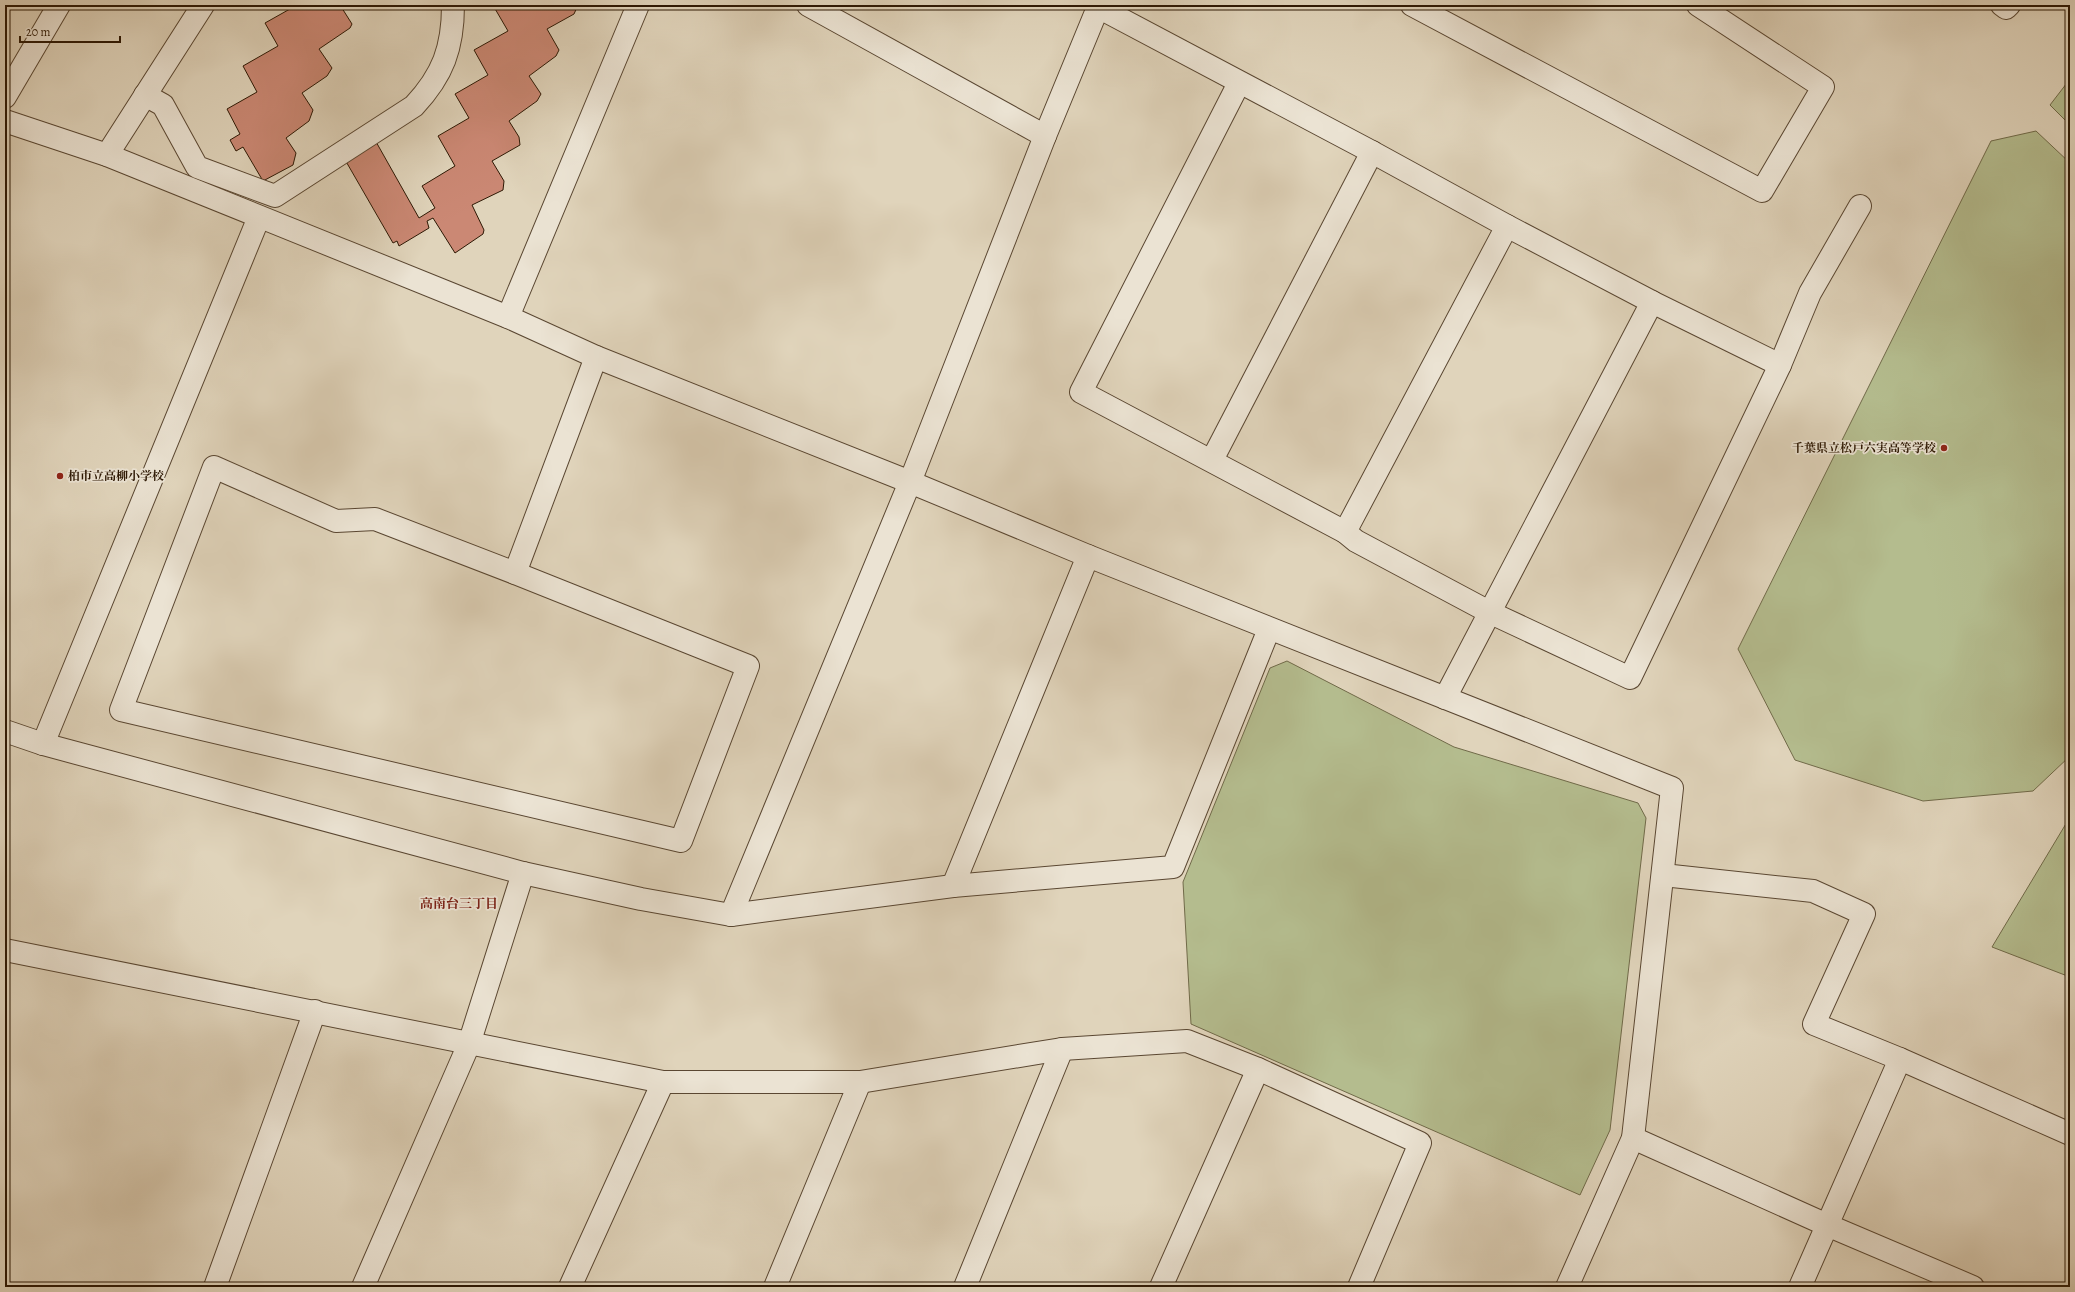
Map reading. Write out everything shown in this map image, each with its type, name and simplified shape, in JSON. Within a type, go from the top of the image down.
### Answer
[{"type":"street","points":[[5,97],[59,5]]},
{"type":"street","points":[[107,155],[203,5]]},
{"type":"street","points":[[145,95],[163,105],[197,167],[275,196],[414,106],[430,89],[442,68],[453,26],[453,5]]},
{"type":"street","points":[[508,317],[638,5]]},
{"type":"street","points":[[808,5],[1045,136]]},
{"type":"street","points":[[1412,5],[1762,191],[1823,87],[1698,5]]},
{"type":"street","points":[[2002,5],[2006,8],[2009,5]]},
{"type":"street","points":[[732,915],[910,482],[1045,136],[1099,6],[1239,83],[1372,152],[1507,226],[1652,302],[1780,365]]},
{"type":"street","points":[[1239,83],[1081,392],[1212,460],[1345,532],[1356,541],[1491,613],[1630,678],[1780,365],[1810,293],[1860,206]]},
{"type":"street","points":[[5,121],[107,155],[508,317],[596,357],[910,482],[1269,629],[1672,788],[1633,1138],[1567,1287]]},
{"type":"street","points":[[1212,460],[1372,152]]},
{"type":"street","points":[[43,744],[260,218]]},
{"type":"street","points":[[1345,532],[1507,226]]},
{"type":"street","points":[[1445,698],[1491,613],[1652,302]]},
{"type":"street","points":[[515,573],[596,357]]},
{"type":"street","points":[[214,467],[336,521],[375,519],[515,573],[748,666],[681,841],[121,710],[214,467]]},
{"type":"street","points":[[953,886],[1088,556]]},
{"type":"street","points":[[5,731],[43,744],[523,873],[641,899],[732,915],[953,886],[1173,867],[1269,629]]},
{"type":"street","points":[[363,1287],[469,1044],[523,873]]},
{"type":"street","points":[[1663,875],[1813,891],[1864,914],[1814,1024],[1900,1059],[2070,1134]]},
{"type":"street","points":[[5,950],[663,1082],[860,1082],[1062,1050],[1187,1041],[1258,1069],[1420,1143],[1359,1287]]},
{"type":"street","points":[[215,1287],[315,1011]]},
{"type":"street","points":[[965,1287],[1062,1050]]},
{"type":"street","points":[[1800,1287],[1900,1059]]},
{"type":"street","points":[[1160,1287],[1258,1069]]},
{"type":"street","points":[[570,1287],[663,1082]]},
{"type":"street","points":[[775,1287],[860,1082]]},
{"type":"street","points":[[1633,1138],[1827,1226],[1973,1287]]},
{"type":"green space","points":[[2070,79],[2070,125],[2050,105]]},
{"type":"green space","name":"千葉県立松戸六実高等学校","points":[[2036,131],[2070,163],[2070,756],[2033,791],[1923,801],[1795,760],[1738,649],[1991,141]]},
{"type":"green space","points":[[1287,661],[1454,747],[1638,803],[1646,818],[1610,1130],[1580,1195],[1191,1024],[1183,882],[1270,668]]},
{"type":"green space","points":[[2070,817],[2070,977],[1992,947]]},
{"type":"building","points":[[297,5],[340,5],[352,24],[350,28],[319,49],[332,68],[327,76],[302,93],[313,110],[309,121],[286,138],[296,153],[293,165],[263,181],[243,147],[236,151],[230,140],[240,134],[227,109],[257,92],[243,66],[278,46],[265,23]]},
{"type":"building","points":[[498,5],[578,5],[574,14],[547,29],[559,50],[556,56],[529,76],[541,94],[537,101],[509,121],[519,137],[520,145],[492,161],[504,181],[503,190],[472,205],[484,230],[483,234],[455,253],[433,218],[427,221],[429,228],[399,246],[397,241],[393,243],[344,158],[375,140],[419,218],[435,208],[422,186],[455,166],[438,136],[469,118],[455,94],[488,75],[474,50],[508,31],[494,7]]},
{"type":"place","name":"千葉県立松戸六実高等学校","points":[[1944,448]]},
{"type":"place","name":"柏市立高柳小学校","points":[[60,476]]},
{"type":"district","name":"高南台三丁目","points":[[459,903]]}]
